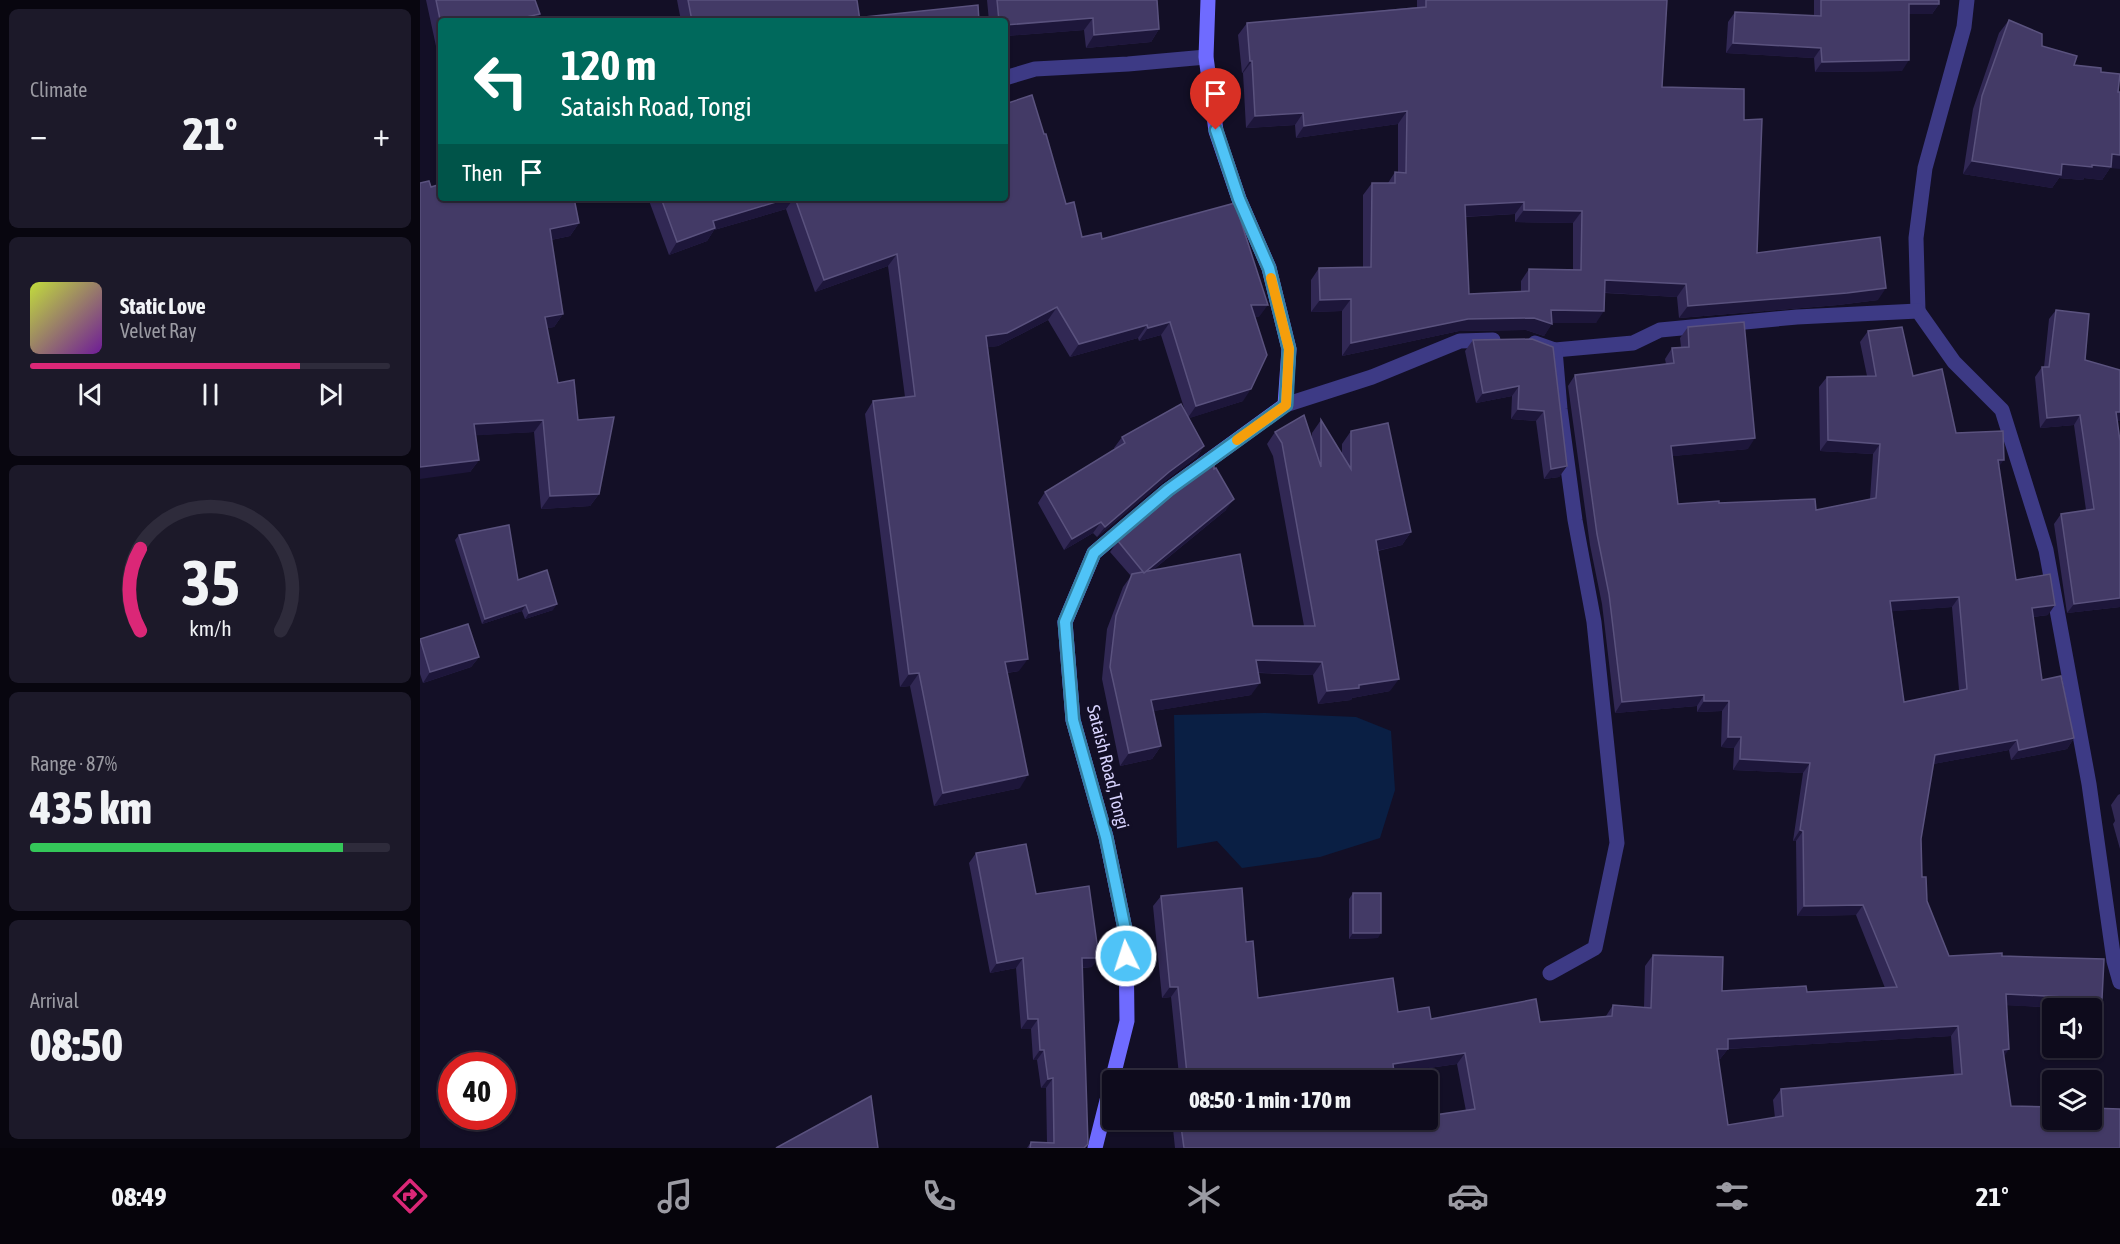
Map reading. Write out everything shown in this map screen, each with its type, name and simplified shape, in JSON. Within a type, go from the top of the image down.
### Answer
[{"type":"street","points":[[1208,0],[1206,57],[1216,130],[1239,199],[1269,268],[1289,349],[1286,405],[1372,377],[1460,341],[1526,340],[1555,350],[1633,343],[1660,330],[1797,317],[1918,311]]},
{"type":"street","points":[[1967,0],[1965,27],[1925,168],[1916,238],[1918,311],[1954,362],[2002,410],[2046,550],[2089,784],[2114,961],[2120,982]]},
{"type":"street","points":[[1008,77],[1035,69],[1206,57]]},
{"type":"street","points":[[1550,973],[1595,948],[1617,843],[1594,622],[1575,520],[1560,409],[1555,350]]},
{"type":"street","name":"Sataish Road, Tongi","points":[[1095,1148],[1127,1021],[1126,934],[1106,837],[1073,720],[1065,622],[1094,553],[1168,490],[1286,405]]},
{"type":"water","points":[[1265,713],[1356,717],[1391,731],[1395,790],[1380,838],[1320,857],[1242,868],[1217,841],[1177,848],[1174,715]]},
{"type":"building","points":[[436,0],[535,0],[540,14],[522,18],[440,18]]},
{"type":"building","points":[[688,0],[857,0],[860,18],[691,18]]},
{"type":"building","points":[[997,0],[1157,0],[1159,29],[1094,35],[1093,18],[1008,25],[1008,18],[999,18]]},
{"type":"building","points":[[1426,0],[1667,0],[1662,87],[1744,89],[1744,120],[1762,119],[1757,253],[1880,237],[1886,288],[1688,306],[1686,284],[1605,280],[1604,311],[1551,310],[1552,324],[1534,318],[1468,319],[1351,343],[1351,299],[1320,300],[1319,268],[1371,267],[1372,183],[1395,183],[1395,172],[1406,173],[1407,111],[1304,126],[1303,113],[1255,116],[1247,23],[1426,7]],"holes":[[[1524,202],[1524,210],[1582,211],[1581,270],[1529,269],[1529,291],[1469,294],[1465,205]]]},
{"type":"building","points":[[1821,0],[1939,0],[1939,4],[1909,4],[1909,60],[1822,62],[1821,48],[1733,43],[1735,12],[1821,16]]},
{"type":"building","points":[[978,5],[979,18],[865,18]]},
{"type":"building","points":[[2009,20],[2042,34],[2042,46],[2077,56],[2074,65],[2101,68],[2101,72],[2120,74],[2118,92],[2120,92],[2120,155],[2112,154],[2111,167],[2062,164],[2061,175],[1972,161],[1982,96]]},
{"type":"building","points":[[1032,95],[1066,204],[1074,202],[1082,237],[1101,233],[1102,239],[1235,203],[1268,305],[1251,305],[1267,355],[1251,389],[1196,406],[1170,322],[1148,328],[1147,325],[1079,344],[1057,307],[1007,333],[986,336],[1028,659],[1005,662],[1028,775],[943,793],[919,673],[909,674],[873,401],[915,396],[897,254],[824,280],[796,201],[1008,201],[1008,103]]},
{"type":"building","points":[[429,181],[431,187],[438,185],[438,201],[575,201],[579,223],[550,229],[563,314],[545,317],[558,383],[574,380],[578,420],[614,417],[599,494],[550,496],[543,420],[474,424],[479,460],[420,467],[420,183]]},
{"type":"building","points":[[662,201],[779,201],[713,221],[715,228],[677,242]]},
{"type":"building","points":[[2056,310],[2089,314],[2085,360],[2120,370],[2120,412],[2116,412],[2120,441],[2120,598],[2074,604],[2061,514],[2094,509],[2080,415],[2047,418],[2042,367],[2049,367]]},
{"type":"building","points":[[1744,322],[1755,438],[1671,446],[1678,504],[1815,499],[1816,510],[1876,498],[1880,444],[1828,440],[1827,377],[1876,376],[1868,331],[1902,327],[1913,376],[1942,369],[1956,433],[2003,431],[2004,460],[1998,460],[2016,580],[2050,574],[2055,605],[2032,608],[2042,680],[2061,676],[2074,738],[2019,750],[2017,740],[1935,755],[1921,839],[1922,877],[1926,877],[1927,901],[1949,956],[2002,953],[2002,956],[2104,959],[2102,999],[2006,994],[2009,1049],[2003,1050],[2011,1106],[2042,1107],[2042,1130],[2102,1130],[2102,1108],[2120,1109],[2120,1148],[1184,1148],[1182,1130],[1438,1130],[1438,1115],[1475,1109],[1465,1053],[1393,1064],[1394,1070],[1187,1070],[1178,987],[1170,987],[1161,896],[1242,888],[1246,942],[1253,941],[1258,998],[1393,978],[1398,1012],[1429,1007],[1431,1019],[1536,999],[1540,1022],[1612,1016],[1613,1005],[1651,1008],[1653,955],[1723,957],[1722,991],[1806,986],[1807,992],[1897,987],[1863,905],[1804,906],[1803,831],[1800,830],[1810,763],[1740,759],[1741,737],[1728,737],[1729,701],[1704,701],[1704,695],[1622,702],[1609,594],[1597,534],[1575,375],[1674,363],[1672,348],[1689,347],[1688,327]],"holes":[[[1959,597],[1967,689],[1904,702],[1890,601]],[[1958,1026],[1962,1074],[1781,1089],[1783,1116],[1728,1125],[1717,1049],[1728,1049],[1728,1039]]]},
{"type":"building","points":[[1532,339],[1553,347],[1567,466],[1551,469],[1544,411],[1518,409],[1519,386],[1483,393],[1473,340]]},
{"type":"building","points":[[1181,404],[1204,446],[1169,472],[1105,527],[1101,522],[1072,539],[1045,492],[1125,443],[1122,437]]},
{"type":"building","points":[[1304,415],[1321,467],[1321,420],[1351,469],[1351,431],[1388,423],[1411,532],[1376,540],[1399,679],[1359,685],[1359,688],[1327,691],[1322,662],[1256,660],[1260,683],[1151,700],[1161,746],[1129,753],[1110,667],[1116,616],[1132,574],[1240,554],[1253,626],[1315,626],[1282,443],[1275,432]]},
{"type":"building","points":[[1214,463],[1214,469],[1216,468],[1234,499],[1144,573],[1118,541]]},
{"type":"building","points":[[509,525],[518,580],[547,570],[557,604],[529,613],[526,605],[485,619],[459,535]]},
{"type":"building","points":[[468,624],[479,657],[430,672],[420,639]]},
{"type":"building","points":[[1026,844],[1036,894],[1089,886],[1099,958],[1082,958],[1088,1144],[1084,1148],[1030,1148],[1031,1142],[1054,1143],[1053,1078],[1048,1079],[1044,1050],[1040,1050],[1038,1019],[1028,1019],[1023,958],[997,963],[976,853]]},
{"type":"building","points":[[1353,893],[1381,893],[1381,933],[1353,933]]},
{"type":"building","points":[[871,1096],[878,1148],[776,1148]]},
{"type":"slow traffic","points":[[1237,440],[1286,405],[1289,349],[1271,278]]},
{"type":"route","points":[[1126,956],[1126,934],[1106,837],[1073,720],[1065,622],[1094,553],[1168,490],[1286,405],[1289,349],[1269,268],[1239,199],[1216,130]]}]
